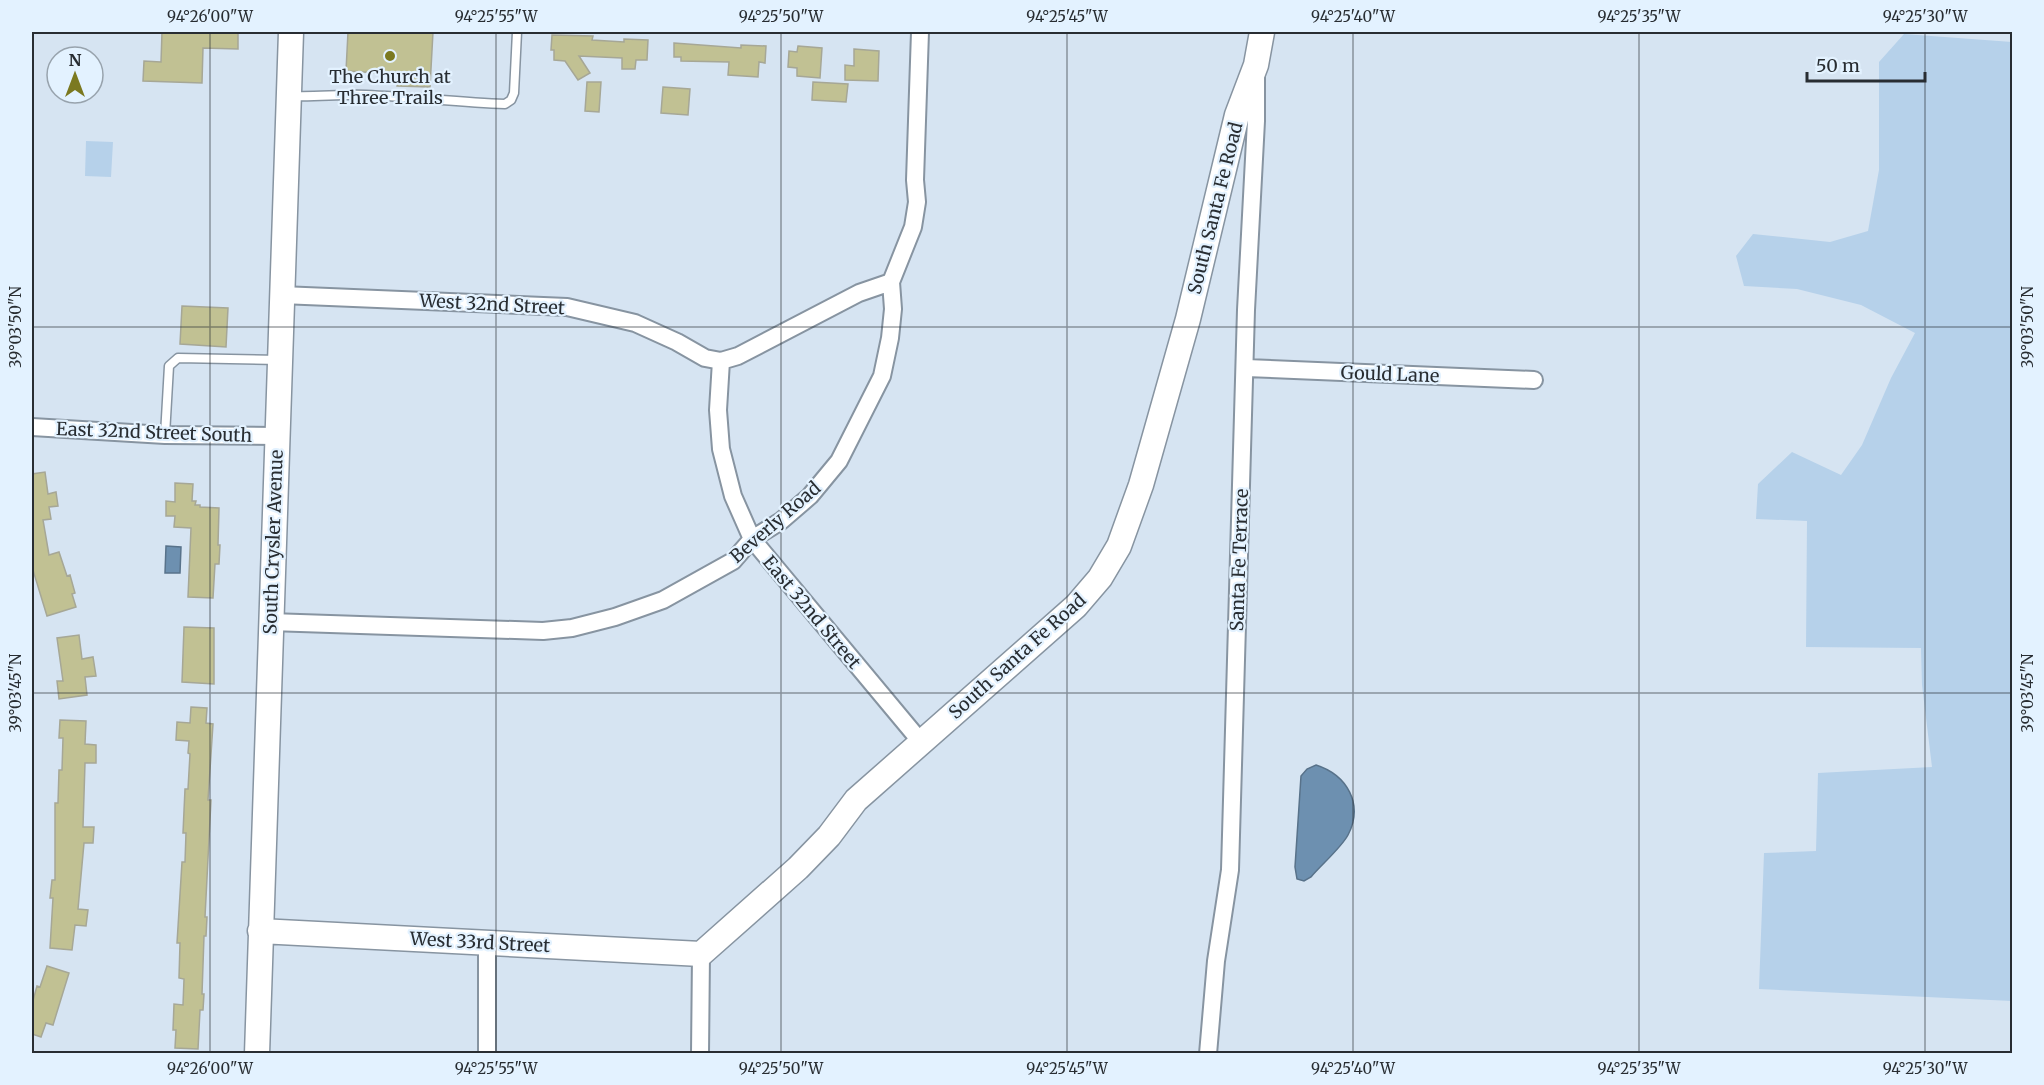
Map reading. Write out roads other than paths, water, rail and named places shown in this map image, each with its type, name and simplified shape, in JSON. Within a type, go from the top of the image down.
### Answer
[{"type":"street","name":"South Crysler Avenue","points":[[257,1053],[291,32]]},
{"type":"street","name":"Beverly Road","points":[[270,622],[543,631],[572,628],[615,617],[663,600],[733,561],[752,539],[781,520],[810,496],[839,461],[882,376],[892,319],[891,282],[912,227],[917,202],[915,180],[920,32]]},
{"type":"street","name":"South Santa Fe Road","points":[[701,954],[798,868],[829,836],[856,800],[1076,606],[1100,578],[1119,546],[1142,485],[1194,296],[1237,115],[1256,64],[1262,32]]},
{"type":"street","name":"Santa Fe Terrace","points":[[1208,1053],[1216,961],[1230,870],[1247,289],[1256,121],[1256,64]]},
{"type":"street","points":[[721,361],[738,356],[859,293],[891,282]]},
{"type":"street","name":"West 32nd Street","points":[[281,295],[567,307],[635,323],[705,358],[721,361]]},
{"type":"street","name":"East 32nd Street","points":[[721,361],[718,410],[721,449],[733,496],[752,539],[921,742]]},
{"type":"street","name":"Gould Lane","points":[[1246,368],[1534,380]]},
{"type":"street","name":"East 32nd Street South","points":[[32,427],[165,435],[276,436]]},
{"type":"street","name":"West 33rd Street","points":[[260,931],[701,954]]},
{"type":"street","points":[[487,943],[487,1053]]},
{"type":"street","points":[[700,1053],[701,954]]},
{"type":"lane","points":[[288,96],[364,95],[505,104],[511,100],[514,93],[517,32]]},
{"type":"lane","points":[[165,435],[169,366],[173,361],[178,358],[279,360]]},
{"type":"place","name":"The Church at Three Trails","points":[[390,56]]}]
